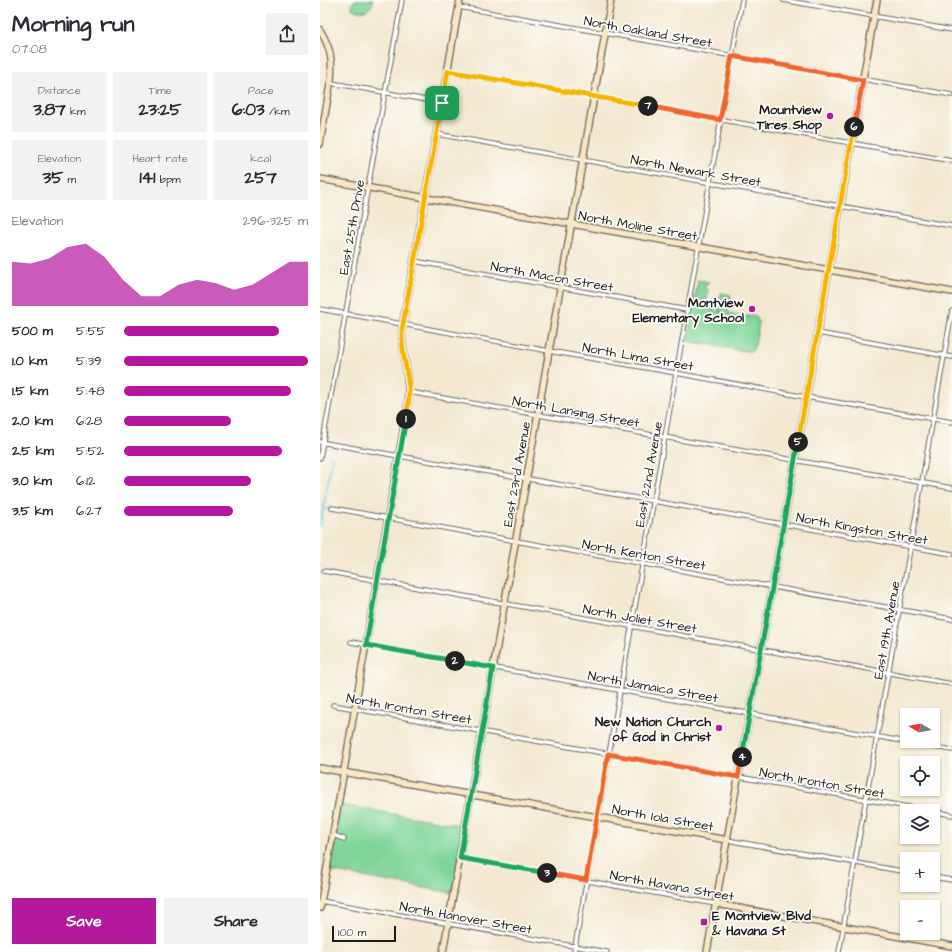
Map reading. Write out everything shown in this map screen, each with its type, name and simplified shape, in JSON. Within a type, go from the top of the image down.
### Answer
[{"type":"street","name":"East 25th Drive","points":[[320,458],[402,0]]},
{"type":"street","points":[[320,908],[408,403],[409,392],[402,346],[403,325],[460,0]]},
{"type":"street","name":"East 23rd Avenue","points":[[443,952],[611,0]]},
{"type":"street","name":"East 22nd Avenue","points":[[574,952],[742,0]]},
{"type":"street","points":[[783,0],[952,30]]},
{"type":"street","points":[[707,952],[877,0]]},
{"type":"street","name":"North Oakland Street","points":[[459,7],[952,95]]},
{"type":"street","points":[[320,30],[332,58],[331,83],[320,144]]},
{"type":"street","points":[[448,71],[952,161]]},
{"type":"street","points":[[331,83],[442,103]]},
{"type":"street","name":"North Newark Street","points":[[436,134],[952,226]]},
{"type":"street","name":"North Moline Street","points":[[320,179],[952,292]]},
{"type":"street","name":"North Macon Street","points":[[414,261],[687,310]]},
{"type":"street","name":"North Lima Street","points":[[320,309],[952,422]]},
{"type":"street","name":"East 19th Avenue","points":[[839,952],[952,311]]},
{"type":"street","points":[[818,333],[952,357]]},
{"type":"street","name":"North Lansing Street","points":[[409,392],[952,488]]},
{"type":"street","name":"North Kingston Street","points":[[322,442],[952,554]]},
{"type":"street","name":"North Kenton Street","points":[[332,508],[952,619]]},
{"type":"street","name":"North Joliet Street","points":[[324,572],[952,684]]},
{"type":"street","name":"North Jamaica Street","points":[[351,642],[952,750]]},
{"type":"street","name":"North Ironton Street","points":[[333,705],[900,805]]},
{"type":"street","name":"North Iola Street","points":[[320,768],[900,871]]},
{"type":"street","name":"North Ironton Street","points":[[940,813],[952,815]]},
{"type":"street","points":[[333,835],[344,839]]},
{"type":"street","name":"North Havana Street","points":[[460,858],[952,946]]},
{"type":"street","points":[[940,878],[952,880]]},
{"type":"street","name":"North Hanover Street","points":[[321,902],[607,952]]},
{"type":"green space","points":[[355,0],[373,0],[368,9],[365,11],[359,11],[352,8],[352,4]]},
{"type":"green space","points":[[698,280],[709,282],[708,284],[705,284],[705,289],[708,290],[706,305],[715,307],[714,311],[724,312],[718,310],[721,293],[731,295],[728,313],[749,317],[749,315],[753,315],[756,317],[759,322],[755,345],[752,351],[687,341]]},
{"type":"green space","points":[[341,805],[465,826],[453,893],[330,871]]},
{"type":"waterway","points":[[320,526],[332,459],[330,455]]},
{"type":"waterway","points":[[323,509],[329,509]]},
{"type":"place","name":"Mountview Tires Shop","points":[[830,116]]},
{"type":"place","name":"Montview Elementary School","points":[[752,309]]},
{"type":"place","name":"New Nation Church of God in Christ","points":[[719,728]]},
{"type":"place","name":"E Montview Blvd & Havana St","points":[[704,922]]},
{"type":"route","points":[[732,56],[863,80],[738,777],[608,754],[586,880],[460,858],[493,668],[366,645],[409,397],[402,330],[442,103],[448,71],[594,96],[720,120],[732,56]]}]
